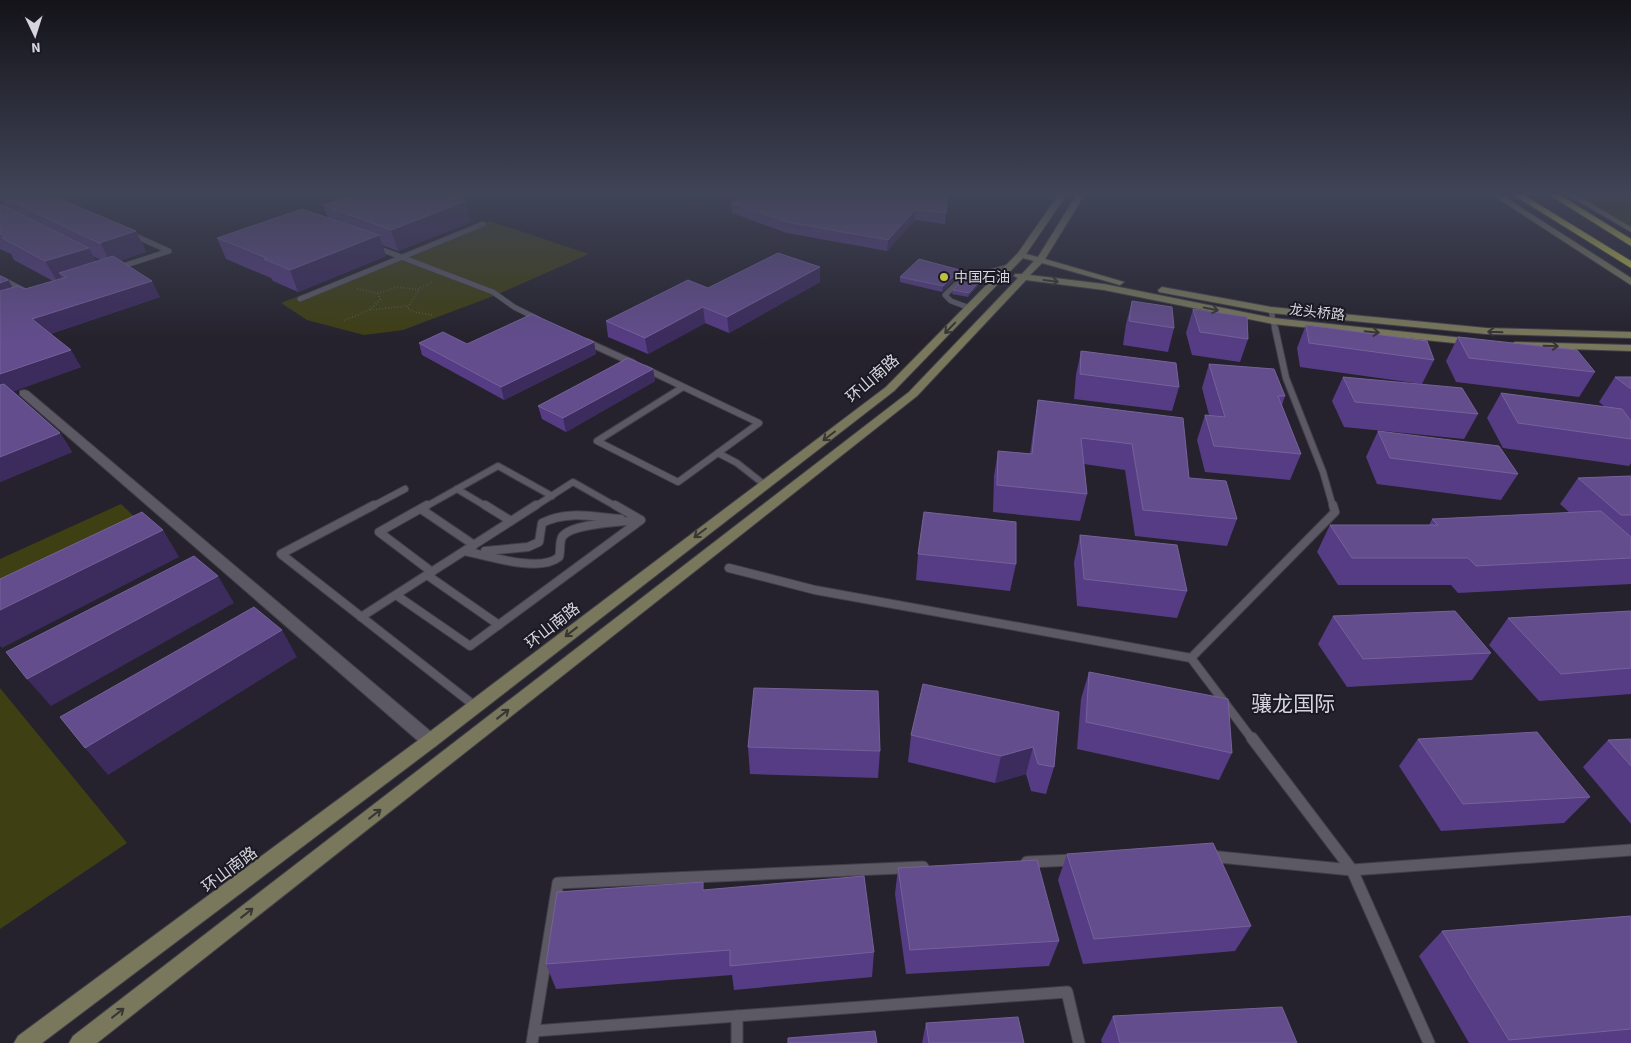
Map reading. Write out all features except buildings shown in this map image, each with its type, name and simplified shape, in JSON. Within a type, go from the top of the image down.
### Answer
[{"type":"highway","points":[[1595,243],[1631,265]]},
{"type":"main road","name":"环山南路","points":[[25,1043],[430,741],[890,389],[1012,265],[1028,243]]},
{"type":"main road","points":[[80,1043],[913,394],[1042,259],[1052,243]]},
{"type":"main road","points":[[1570,243],[1631,282]]},
{"type":"main road","name":"龙头桥路","points":[[1012,265],[1042,259],[1110,280],[1271,310],[1486,332],[1631,335]]},
{"type":"main road","name":"龙头桥路","points":[[1012,265],[1024,277],[1104,287],[1273,321],[1482,343]]},
{"type":"main road","points":[[1508,344],[1631,348]]},
{"type":"street","points":[[20,395],[430,741]]},
{"type":"lane","points":[[112,270],[169,250],[151,243]]},
{"type":"lane","points":[[300,299],[440,243]]},
{"type":"lane","points":[[366,244],[493,292],[514,307],[550,324]]},
{"type":"lane","points":[[970,308],[951,301],[945,295],[966,275],[983,274],[1012,265]]},
{"type":"lane","points":[[0,278],[35,296]]},
{"type":"lane","points":[[1191,658],[1335,512],[1323,472],[1286,378],[1271,310]]},
{"type":"lane","points":[[576,337],[683,387],[759,423],[678,482],[597,441],[683,387]]},
{"type":"lane","points":[[718,452],[737,462],[765,484]]},
{"type":"lane","points":[[499,625],[429,573],[379,532],[498,466],[552,496]]},
{"type":"lane","points":[[361,617],[573,482],[641,520]]},
{"type":"lane","points":[[457,489],[511,521]]},
{"type":"lane","points":[[405,490],[281,554],[475,706]]},
{"type":"lane","points":[[421,509],[474,546]]},
{"type":"lane","points":[[465,551],[506,550],[528,547],[539,542],[542,523],[549,518],[560,516],[641,520]]},
{"type":"lane","points":[[465,551],[534,563],[548,562],[557,559],[564,534],[578,528],[641,520]]},
{"type":"lane","points":[[396,594],[470,646],[641,520]]},
{"type":"lane","points":[[729,568],[815,590],[1191,658],[1352,870],[1429,1043]]},
{"type":"lane","points":[[1194,855],[1352,870],[1631,850]]},
{"type":"lane","points":[[1015,863],[1085,860]]},
{"type":"lane","points":[[936,866],[558,883],[533,1037],[737,1016],[1067,992],[1079,1043]]},
{"type":"lane","points":[[737,1016],[737,1043]]},
{"type":"path","points":[[344,320],[367,311],[407,306],[418,294],[419,290],[408,286],[387,289],[378,293],[380,299],[367,311]]},
{"type":"path","points":[[407,306],[414,312],[432,315]]},
{"type":"shaded area","points":[[435,243],[555,243],[589,254],[496,295],[403,330],[364,335],[307,320],[281,303]]},
{"type":"shaded area","points":[[121,504],[142,524],[0,591],[0,559]]},
{"type":"shaded area","points":[[0,688],[127,843],[0,929]]},
{"type":"place","name":"中国石油","points":[[944,277]]},
{"type":"district","name":"骧龙国际","points":[[1293,704]]}]
